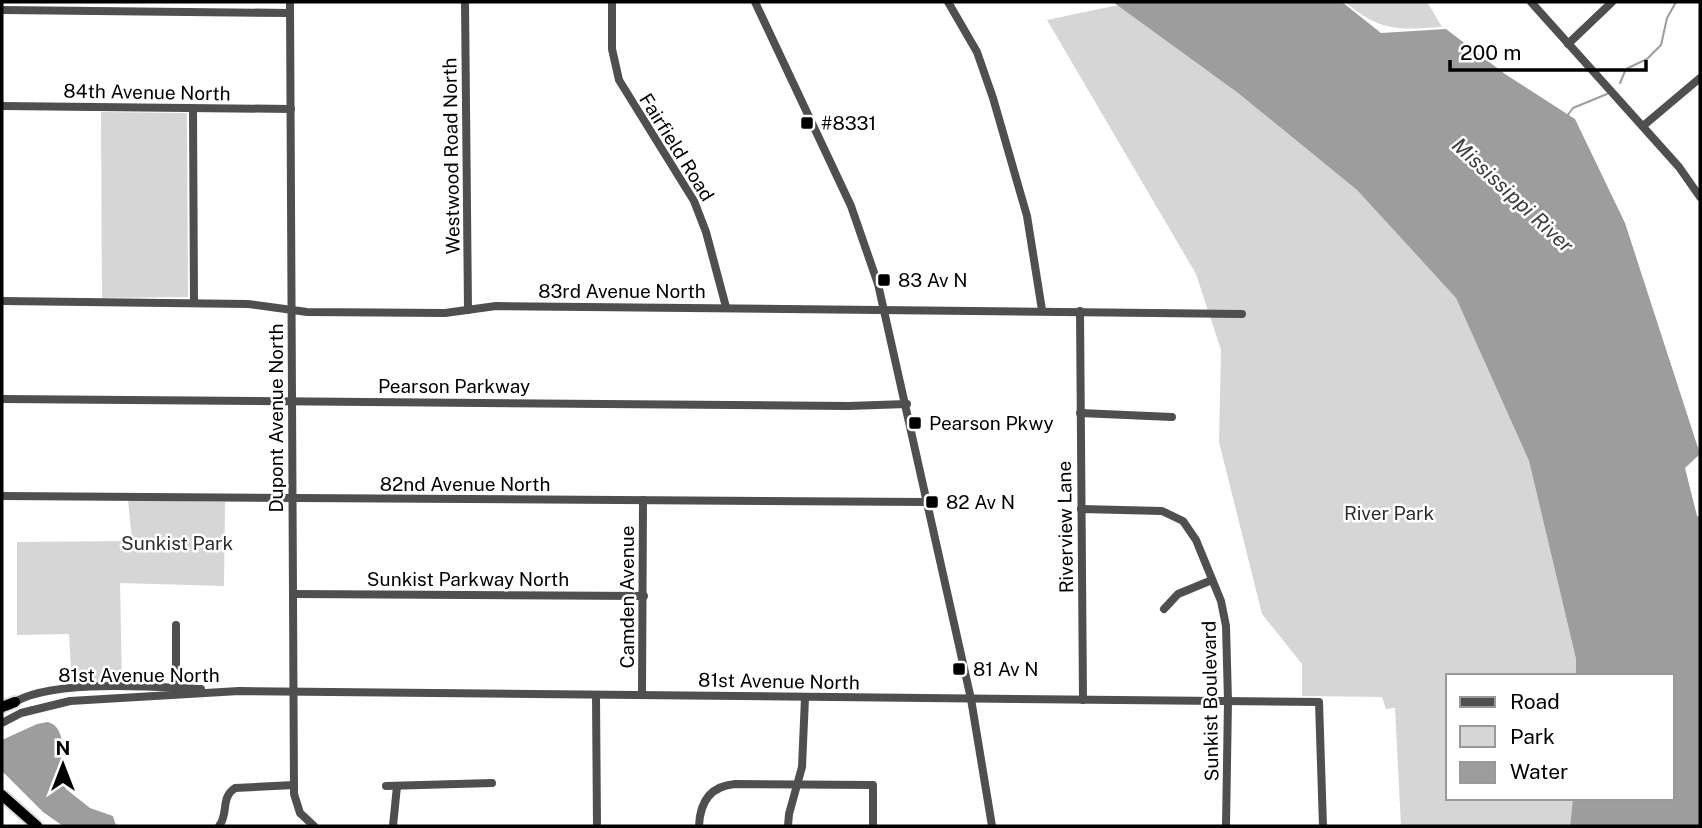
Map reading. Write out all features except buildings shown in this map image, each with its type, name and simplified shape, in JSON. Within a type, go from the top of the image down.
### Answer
[{"type":"highway","points":[[2,709],[15,702]]},
{"type":"highway","points":[[2,795],[37,826]]},
{"type":"street","name":"Dupont Avenue North","points":[[290,2],[294,785],[300,813],[314,826]]},
{"type":"street","name":"Westwood Road North","points":[[465,2],[468,310]]},
{"type":"street","name":"Fairfield Road","points":[[612,2],[612,49],[619,80],[694,201],[706,232],[726,307]]},
{"type":"street","points":[[755,2],[851,206],[869,255],[907,404],[971,699],[992,826]]},
{"type":"street","points":[[948,2],[977,52],[993,98],[1027,216],[1042,310]]},
{"type":"street","points":[[1531,2],[1679,167],[1700,197]]},
{"type":"street","points":[[1569,44],[1612,2]]},
{"type":"street","points":[[2,10],[290,13]]},
{"type":"street","points":[[1643,126],[1700,78]]},
{"type":"street","name":"84th Avenue North","points":[[2,106],[291,109]]},
{"type":"street","points":[[193,108],[194,303]]},
{"type":"street","name":"83rd Avenue North","points":[[2,302],[248,304],[292,310],[445,313],[496,306],[1242,314]]},
{"type":"street","name":"Riverview Lane","points":[[1080,312],[1083,700]]},
{"type":"street","name":"Pearson Parkway","points":[[2,399],[907,404]]},
{"type":"street","points":[[1080,413],[1172,417]]},
{"type":"street","name":"82nd Avenue North","points":[[2,496],[928,502]]},
{"type":"street","name":"Camden Avenue","points":[[642,695],[643,500]]},
{"type":"street","name":"Sunkist Boulevard","points":[[1081,509],[1151,509],[1184,517],[1191,530],[1221,601],[1226,626],[1226,826]]},
{"type":"street","points":[[1164,609],[1178,594],[1212,580]]},
{"type":"street","name":"Sunkist Parkway North","points":[[293,594],[643,596]]},
{"type":"street","points":[[176,625],[176,692]]},
{"type":"street","name":"81st Avenue North","points":[[15,702],[40,693],[69,688],[176,692],[1319,702],[1323,826]]},
{"type":"street","name":"81st Avenue North","points":[[2,723],[20,713],[63,702],[176,692]]},
{"type":"street","points":[[596,695],[597,826]]},
{"type":"street","points":[[788,826],[803,761],[805,698]]},
{"type":"street","points":[[386,786],[492,783]]},
{"type":"street","points":[[219,826],[224,820],[226,797],[234,788],[294,785]]},
{"type":"street","points":[[699,826],[700,810],[704,801],[709,794],[726,785],[873,785],[873,826]]},
{"type":"street","points":[[393,826],[397,786]]},
{"type":"green space","points":[[1345,2],[1427,2],[1442,27],[1390,27],[1369,19]]},
{"type":"green space","name":"River Park","points":[[1118,5],[1238,93],[1357,190],[1456,298],[1529,461],[1576,659],[1576,674],[1446,674],[1446,800],[1573,800],[1570,826],[1401,826],[1395,708],[1386,709],[1382,697],[1302,696],[1302,664],[1262,614],[1219,442],[1221,350],[1196,274],[1047,20]]},
{"type":"green space","points":[[101,112],[187,113],[188,297],[102,298]]},
{"type":"green space","name":"Sunkist Park","points":[[128,500],[225,502],[224,586],[120,583],[122,686],[72,686],[69,634],[17,635],[17,542],[132,541]]},
{"type":"water","name":"Mississippi River","points":[[1113,2],[1342,2],[1381,33],[1446,29],[1505,74],[1575,119],[1625,223],[1700,454],[1685,468],[1697,516],[1700,517],[1700,826],[1570,826],[1573,800],[1674,800],[1674,674],[1576,674],[1576,659],[1529,461],[1456,298],[1357,190],[1238,93]]},
{"type":"water","points":[[48,722],[60,732],[66,789],[90,808],[113,816],[116,826],[63,826],[43,812],[2,771],[2,740],[37,724]]},
{"type":"waterway","points":[[1620,83],[1626,69],[1647,59],[1661,45],[1667,18],[1676,2]]},
{"type":"waterway","points":[[1567,116],[1573,108],[1607,94]]},
{"type":"place","name":"#8331","points":[[807,123]]},
{"type":"place","name":"83 Av N","points":[[884,280]]},
{"type":"place","name":"Pearson Pkwy","points":[[915,423]]},
{"type":"place","name":"82 Av N","points":[[932,502]]},
{"type":"place","name":"81 Av N","points":[[959,669]]}]
